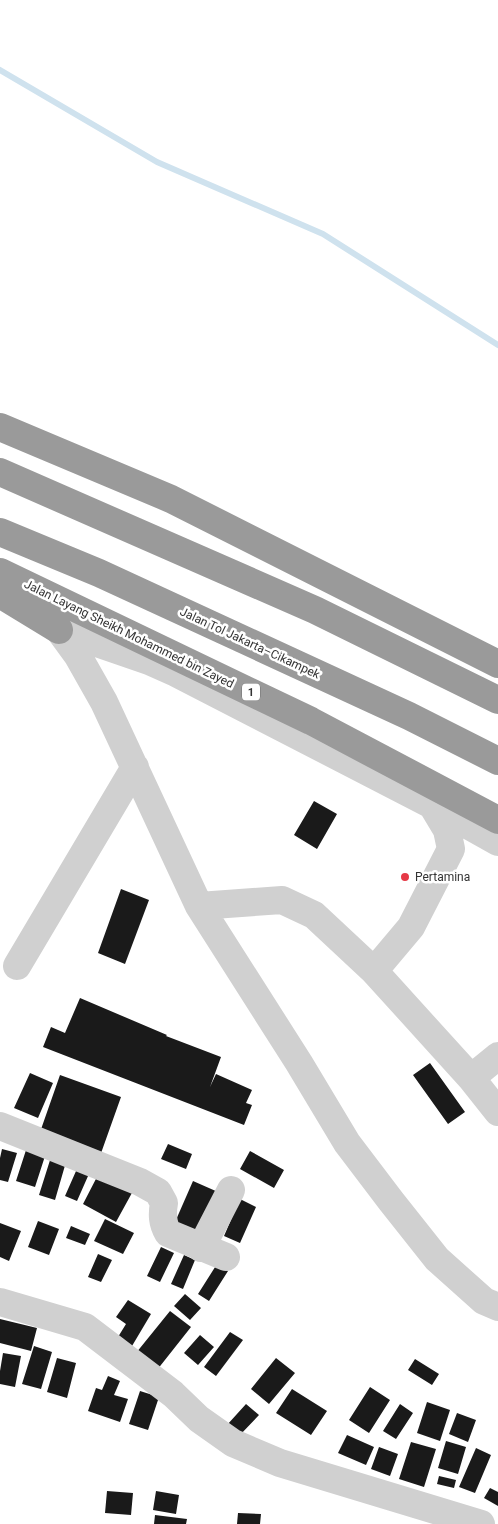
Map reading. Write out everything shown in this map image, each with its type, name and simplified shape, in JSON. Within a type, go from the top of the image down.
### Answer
[{"type":"highway","points":[[0,427],[171,499],[498,664]]},
{"type":"highway","points":[[0,472],[315,610],[498,700]]},
{"type":"highway","name":"Jalan Tol Jakarta–Cikampek","points":[[0,532],[99,573],[409,716],[498,761]]},
{"type":"highway","name":"Jalan Layang Sheikh Mohammed bin Zayed","points":[[0,572],[310,721],[498,820]]},
{"type":"highway","points":[[0,594],[59,630]]},
{"type":"street","points":[[59,630],[78,656],[104,702],[199,906],[299,1063],[347,1143],[438,1259],[484,1301],[498,1307]]},
{"type":"street","points":[[59,630],[150,661],[432,805],[498,842]]},
{"type":"street","points":[[17,966],[135,767]]},
{"type":"street","points":[[374,971],[411,927],[451,849],[447,830],[432,805]]},
{"type":"street","points":[[199,906],[282,900],[314,916],[374,971],[471,1078],[498,1112]]},
{"type":"street","points":[[471,1078],[498,1056]]},
{"type":"street","points":[[0,1126],[140,1182],[158,1192],[164,1203],[164,1226],[168,1233],[213,1252],[231,1190]]},
{"type":"street","points":[[0,1302],[85,1327],[173,1394],[199,1419],[233,1443],[307,1472],[481,1524]]},
{"type":"building","points":[[314,801],[337,814],[317,849],[294,835]]},
{"type":"building","points":[[121,889],[149,900],[125,964],[98,953]]},
{"type":"building","points":[[80,998],[166,1036],[221,1057],[210,1087],[216,1074],[252,1090],[246,1103],[252,1105],[244,1125],[43,1047],[51,1027],[65,1033]]},
{"type":"building","points":[[430,1063],[465,1112],[448,1124],[413,1075]]},
{"type":"building","points":[[30,1073],[53,1083],[38,1118],[14,1108]]},
{"type":"building","points":[[60,1075],[121,1097],[100,1156],[39,1135]]},
{"type":"building","points":[[168,1144],[192,1154],[186,1169],[161,1159]]},
{"type":"building","points":[[27,1147],[46,1153],[35,1187],[16,1181]]},
{"type":"building","points":[[2,1149],[17,1153],[8,1182],[0,1180]]},
{"type":"building","points":[[250,1151],[284,1170],[274,1188],[240,1169]]},
{"type":"building","points":[[51,1157],[66,1162],[55,1200],[39,1195]]},
{"type":"building","points":[[80,1162],[92,1167],[77,1201],[65,1196]]},
{"type":"building","points":[[99,1173],[133,1191],[116,1222],[83,1204]]},
{"type":"building","points":[[193,1181],[218,1192],[196,1240],[172,1229]]},
{"type":"building","points":[[240,1199],[256,1207],[240,1243],[224,1236]]},
{"type":"building","points":[[105,1219],[134,1233],[123,1254],[94,1241]]},
{"type":"building","points":[[38,1221],[59,1229],[49,1255],[28,1247]]},
{"type":"building","points":[[0,1223],[21,1231],[9,1261],[0,1257]]},
{"type":"building","points":[[71,1226],[90,1234],[85,1245],[66,1238]]},
{"type":"building","points":[[161,1247],[174,1253],[160,1282],[147,1276]]},
{"type":"building","points":[[98,1254],[112,1260],[101,1282],[88,1277]]},
{"type":"building","points":[[184,1255],[195,1260],[183,1289],[171,1284]]},
{"type":"building","points":[[217,1264],[228,1271],[209,1301],[198,1294]]},
{"type":"building","points":[[185,1294],[201,1308],[190,1320],[174,1306]]},
{"type":"building","points":[[128,1300],[151,1314],[132,1346],[118,1337],[126,1324],[116,1317]]},
{"type":"building","points":[[170,1311],[191,1327],[157,1370],[136,1353]]},
{"type":"building","points":[[0,1319],[37,1328],[31,1351],[0,1343]]},
{"type":"building","points":[[230,1332],[243,1340],[216,1376],[204,1367]]},
{"type":"building","points":[[200,1335],[214,1347],[198,1365],[184,1353]]},
{"type":"building","points":[[34,1346],[52,1352],[41,1389],[22,1384]]},
{"type":"building","points":[[3,1353],[21,1356],[15,1387],[0,1384]]},
{"type":"building","points":[[57,1358],[76,1363],[67,1398],[47,1392]]},
{"type":"building","points":[[276,1358],[295,1373],[269,1404],[251,1389]]},
{"type":"building","points":[[415,1359],[439,1374],[432,1385],[408,1370]]},
{"type":"building","points":[[108,1376],[120,1381],[114,1395],[128,1399],[120,1422],[88,1411],[96,1388],[102,1390]]},
{"type":"building","points":[[370,1387],[390,1400],[369,1433],[349,1420]]},
{"type":"building","points":[[292,1389],[327,1411],[311,1435],[276,1413]]},
{"type":"building","points":[[140,1391],[159,1397],[148,1430],[129,1424]]},
{"type":"building","points":[[427,1402],[450,1410],[440,1441],[417,1433]]},
{"type":"building","points":[[246,1404],[259,1415],[239,1436],[227,1425]]},
{"type":"building","points":[[400,1404],[413,1413],[396,1439],[383,1431]]},
{"type":"building","points":[[457,1413],[476,1420],[468,1442],[449,1434]]},
{"type":"building","points":[[347,1435],[374,1447],[366,1465],[338,1453]]},
{"type":"building","points":[[446,1441],[466,1447],[458,1474],[438,1468]]},
{"type":"building","points":[[411,1442],[436,1449],[424,1487],[399,1479]]},
{"type":"building","points":[[379,1447],[398,1454],[390,1476],[371,1469]]},
{"type":"building","points":[[476,1448],[491,1455],[475,1493],[459,1487]]},
{"type":"building","points":[[439,1476],[456,1480],[454,1488],[437,1484]]},
{"type":"building","points":[[490,1488],[498,1492],[498,1506],[484,1498]]},
{"type":"building","points":[[107,1491],[133,1493],[131,1515],[105,1513]]},
{"type":"building","points":[[156,1491],[179,1495],[176,1514],[153,1510]]},
{"type":"building","points":[[238,1513],[261,1514],[260,1524],[237,1524]]},
{"type":"building","points":[[155,1515],[187,1519],[186,1524],[154,1524]]},
{"type":"waterway","points":[[0,70],[157,162],[323,234],[498,345]]},
{"type":"place","name":"Pertamina","points":[[405,877]]}]
